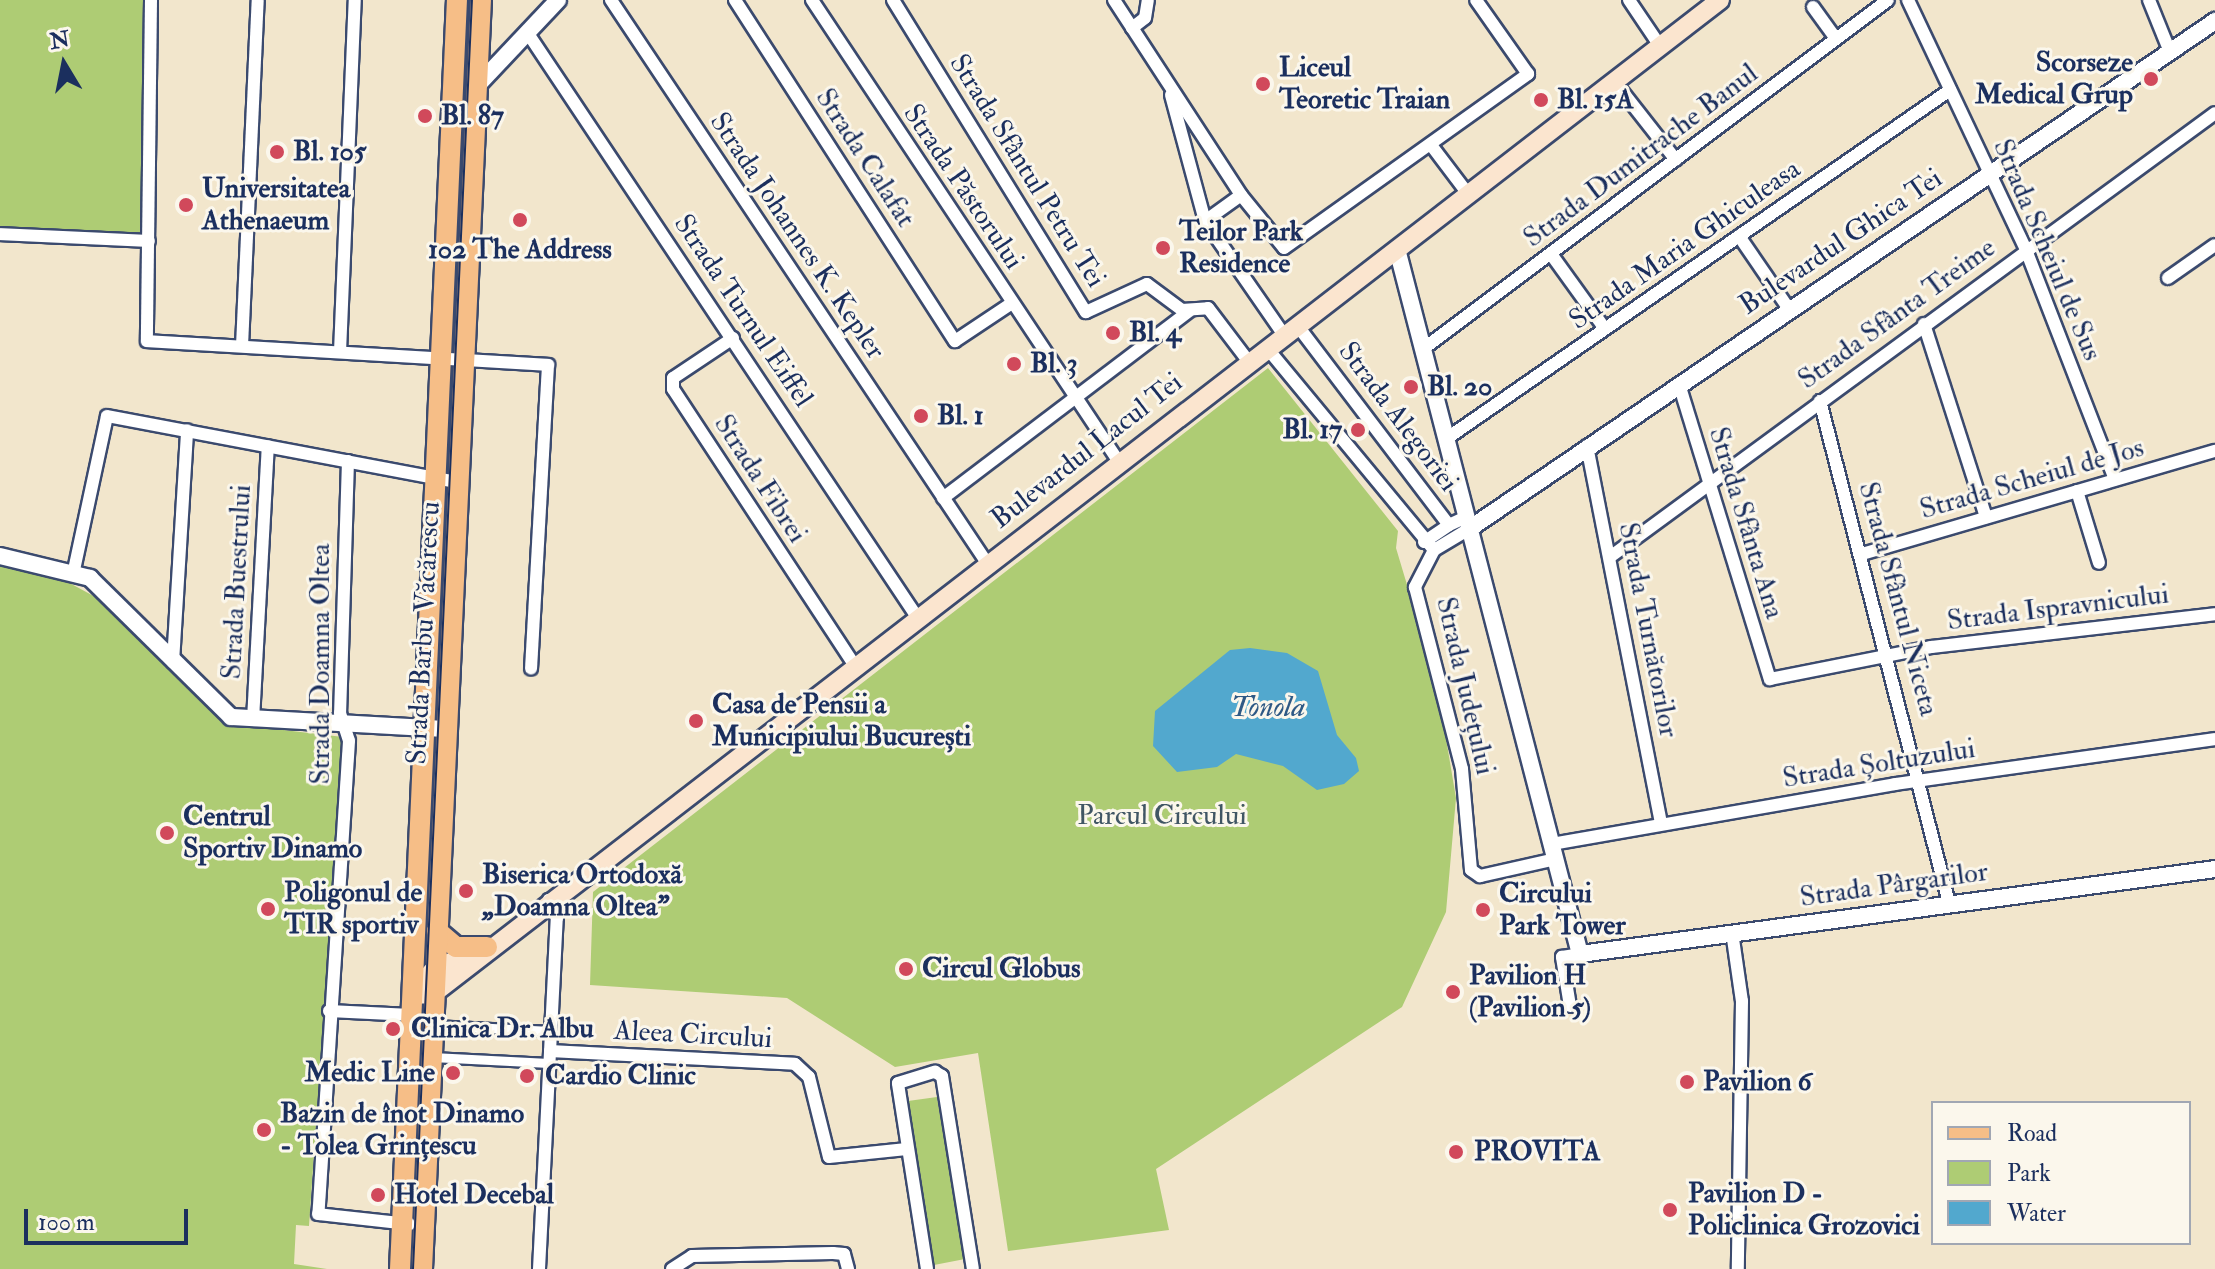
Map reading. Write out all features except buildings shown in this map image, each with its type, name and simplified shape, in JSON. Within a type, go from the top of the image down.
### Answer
[{"type":"main road","name":"Strada Barbu Văcărescu","points":[[400,1269],[438,478],[457,0]]},
{"type":"main road","name":"Strada Barbu Văcărescu","points":[[422,1269],[481,0]]},
{"type":"main road","name":"Bulevardul Lacul Tei","points":[[433,994],[487,947],[1720,0]]},
{"type":"main road","points":[[437,931],[456,947],[487,947]]},
{"type":"main road","name":"Bulevardul Lacul Tei","points":[[411,1005],[434,969],[487,947]]},
{"type":"main road","points":[[411,1005],[433,994]]},
{"type":"street","points":[[151,0],[147,341],[548,365],[531,669]]},
{"type":"street","points":[[242,346],[258,0]]},
{"type":"street","points":[[340,352],[355,0]]},
{"type":"street","points":[[477,86],[558,0]]},
{"type":"street","name":"Strada Johannes K. Kepler","points":[[611,0],[987,563]]},
{"type":"street","name":"Strada Calafat","points":[[735,0],[955,341],[1012,303]]},
{"type":"street","name":"Strada Păstorului","points":[[812,0],[1075,401],[1119,462]]},
{"type":"street","name":"Strada Sfântul Petru Tei","points":[[893,0],[1086,312],[1140,284],[1189,311],[1208,308],[1249,362]]},
{"type":"street","points":[[1114,0],[1241,195],[1284,248],[1528,74],[1476,0]]},
{"type":"street","points":[[1132,28],[1145,18],[1148,0]]},
{"type":"street","points":[[1629,0],[1660,46]]},
{"type":"street","name":"Strada Dumitrache Banul","points":[[1423,349],[1888,0]]},
{"type":"street","name":"Strada Scheiul de Sus","points":[[1908,0],[2026,250],[2115,479]]},
{"type":"street","points":[[2149,0],[2170,52]]},
{"type":"street","points":[[1813,7],[1836,39]]},
{"type":"street","name":"Bulevardul Ghica Tei","points":[[1468,523],[1497,507],[2215,21]]},
{"type":"street","name":"Strada Turnul Eiffel","points":[[527,32],[917,617]]},
{"type":"street","points":[[479,52],[509,50]]},
{"type":"street","points":[[1614,81],[1676,160]]},
{"type":"street","points":[[1170,87],[1205,221],[1241,195]]},
{"type":"street","name":"Strada Maria Ghiculeasa","points":[[1446,439],[1950,90]]},
{"type":"street","name":"Strada Sfânta Treime","points":[[1610,557],[2215,113]]},
{"type":"street","points":[[1431,145],[1468,194]]},
{"type":"street","name":"Strada Alegoriei","points":[[1205,221],[1449,525],[1468,523]]},
{"type":"street","points":[[0,234],[149,241]]},
{"type":"street","points":[[1739,236],[1789,309]]},
{"type":"street","points":[[2168,278],[2215,245]]},
{"type":"street","name":"Strada Județului","points":[[1397,249],[1580,954]]},
{"type":"street","points":[[1551,254],[1605,329]]},
{"type":"street","points":[[943,498],[1075,401],[1189,311]]},
{"type":"street","points":[[1924,324],[1986,517]]},
{"type":"street","name":"Strada Fibrei","points":[[733,338],[673,378],[673,389],[854,665]]},
{"type":"street","points":[[1267,348],[1429,546]]},
{"type":"street","name":"Strada Sfânta Ana","points":[[1679,384],[1766,676]]},
{"type":"street","name":"Strada Sfântul Niceta","points":[[1820,401],[1888,654],[1949,903]]},
{"type":"street","points":[[74,570],[107,416],[460,483]]},
{"type":"street","points":[[172,664],[187,430]]},
{"type":"street","name":"Strada Buestrului","points":[[253,720],[268,446]]},
{"type":"street","name":"Strada Turnătorilor","points":[[1587,446],[1661,824]]},
{"type":"street","name":"Strada Scheiul de Jos","points":[[1862,554],[2215,451]]},
{"type":"street","name":"Strada Doamna Oltea","points":[[348,461],[341,724],[349,741],[318,1214],[402,1224]]},
{"type":"street","points":[[2077,491],[2099,563]]},
{"type":"street","points":[[1429,546],[1468,523]]},
{"type":"street","points":[[1429,546],[1449,525]]},
{"type":"street","name":"Strada Județului","points":[[1429,546],[1415,587],[1462,769],[1471,870],[1480,876],[1554,852]]},
{"type":"street","points":[[0,556],[74,570],[223,713],[253,720],[446,729]]},
{"type":"street","name":"Strada Ispravnicului","points":[[1766,676],[1888,654],[2215,614]]},
{"type":"street","name":"Strada Șoltuzului","points":[[1554,852],[1661,824],[1920,780],[2215,739]]},
{"type":"street","name":"Strada Pârgarilor","points":[[1580,954],[2215,869]]},
{"type":"street","points":[[539,1269],[557,918],[549,900]]},
{"type":"street","points":[[1732,932],[1742,1001],[1738,1269]]},
{"type":"street","points":[[1570,1006],[1562,957],[1580,954]]},
{"type":"street","points":[[329,1011],[411,1005]]},
{"type":"street","points":[[433,1025],[551,1031]]},
{"type":"street","points":[[432,1057],[550,1057]]},
{"type":"street","name":"Aleea Circului","points":[[550,1057],[795,1064],[809,1077],[829,1157],[907,1149]]},
{"type":"street","points":[[927,1269],[907,1149],[900,1079],[939,1073],[973,1269]]},
{"type":"street","points":[[402,1224],[424,1225]]},
{"type":"street","points":[[833,1253],[836,1269]]},
{"type":"street","points":[[672,1269],[692,1256],[833,1253],[844,1254],[848,1269]]},
{"type":"green space","points":[[0,0],[146,0],[143,234],[0,229]]},
{"type":"green space","name":"Parcul Circului","points":[[1268,368],[1398,531],[1396,548],[1437,685],[1456,798],[1446,912],[1402,1007],[1156,1169],[1169,1230],[1008,1251],[978,1053],[895,1067],[787,998],[590,985],[593,892]]},
{"type":"green space","name":"Centrul Sportiv Dinamo","points":[[0,563],[51,573],[101,600],[223,723],[343,737],[309,1226],[296,1225],[294,1264],[327,1269],[0,1269]]},
{"type":"green space","points":[[937,1097],[965,1259],[934,1265],[908,1101]]},
{"type":"water","name":"Tonola","points":[[1250,648],[1287,653],[1318,671],[1337,735],[1356,758],[1359,771],[1344,784],[1317,790],[1283,766],[1236,754],[1217,767],[1177,772],[1153,746],[1155,711],[1230,650]]},
{"type":"tram line","points":[[413,1269],[472,0]]},
{"type":"place","name":"Scorseze Medical Grup","points":[[2151,79]]},
{"type":"place","name":"Liceul Teoretic Traian","points":[[1263,84]]},
{"type":"place","name":"Bl. 15A","points":[[1541,100]]},
{"type":"place","name":"Bl. 87","points":[[425,116]]},
{"type":"place","name":"Bl. 105","points":[[277,152]]},
{"type":"place","name":"Universitatea Athenaeum","points":[[186,205]]},
{"type":"place","name":"102 The Address","points":[[520,220]]},
{"type":"place","name":"Teilor Park Residence","points":[[1163,248]]},
{"type":"place","name":"Bl. 4","points":[[1113,333]]},
{"type":"place","name":"Bl. 3","points":[[1014,364]]},
{"type":"place","name":"Bl. 20","points":[[1411,387]]},
{"type":"place","name":"Bl. 1","points":[[921,416]]},
{"type":"place","name":"Bl. 17","points":[[1358,430]]},
{"type":"place","name":"Casa de Pensii a Municipiului București","points":[[696,721]]},
{"type":"place","name":"Centrul Sportiv Dinamo","points":[[167,833]]},
{"type":"place","name":"Biserica Ortodoxă „Doamna Oltea”","points":[[466,891]]},
{"type":"place","name":"Poligonul de TIR sportiv","points":[[268,909]]},
{"type":"place","name":"Circului Park Tower","points":[[1483,910]]},
{"type":"place","name":"Circul Globus","points":[[906,969]]},
{"type":"place","name":"Pavilion H (Pavilion 5)","points":[[1453,992]]},
{"type":"place","name":"Clinica Dr. Albu","points":[[393,1029]]},
{"type":"place","name":"Medic Line","points":[[453,1073]]},
{"type":"place","name":"Cardio Clinic","points":[[527,1076]]},
{"type":"place","name":"Pavilion 6","points":[[1687,1082]]},
{"type":"place","name":"Bazin de înot Dinamo - Tolea Grințescu","points":[[264,1130]]},
{"type":"place","name":"PROVITA","points":[[1456,1152]]},
{"type":"place","name":"Hotel Decebal","points":[[378,1195]]},
{"type":"place","name":"Pavilion D - Policlinica Grozovici","points":[[1670,1210]]}]
